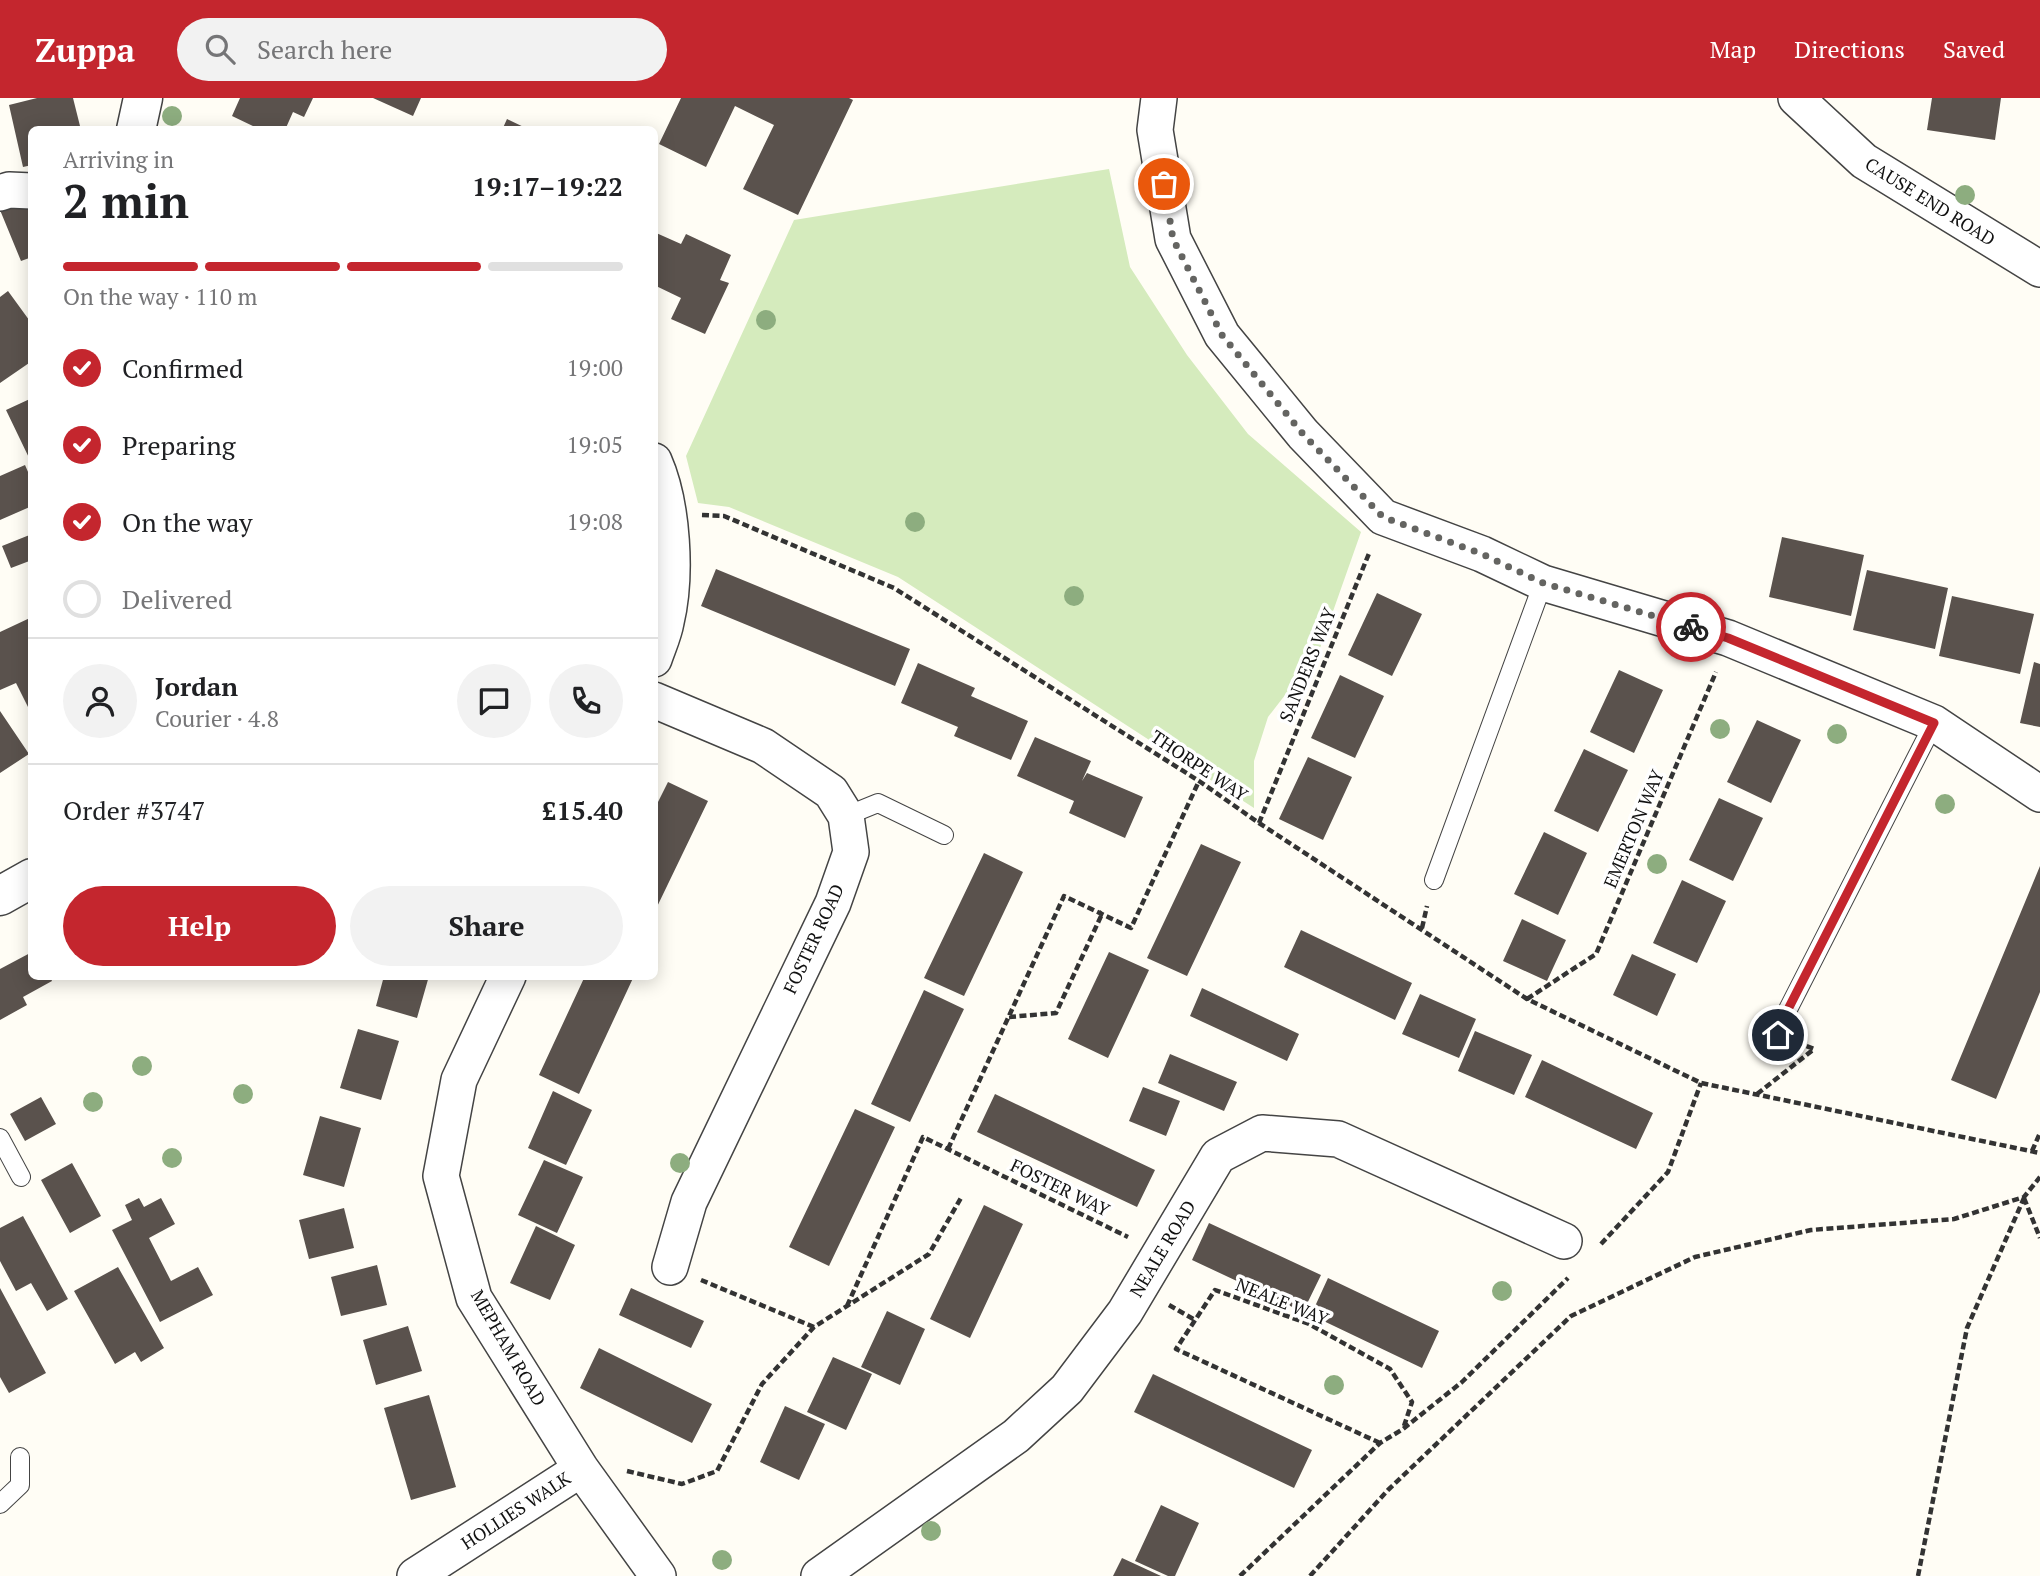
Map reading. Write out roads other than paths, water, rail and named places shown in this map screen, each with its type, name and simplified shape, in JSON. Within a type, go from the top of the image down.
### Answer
[{"type":"street","points":[[137,126],[143,98]]},
{"type":"street","points":[[1160,98],[1155,130],[1173,239],[1222,335],[1303,434],[1383,517],[1482,554],[1543,583],[1730,639],[1934,723],[2040,794]]},
{"type":"street","name":"CAUSE END ROAD","points":[[1796,98],[1864,161],[2038,262]]},
{"type":"street","points":[[0,193],[9,190],[28,191]]},
{"type":"street","points":[[658,469],[673,549],[667,621],[658,647]]},
{"type":"street","name":"FOSTER ROAD","points":[[658,702],[763,746],[831,792],[846,816],[851,852],[834,903],[689,1202],[670,1267]]},
{"type":"street","points":[[0,896],[28,880]]},
{"type":"street","name":"MEPHAM ROAD","points":[[506,980],[459,1080],[441,1176],[474,1298],[581,1468],[658,1576]]},
{"type":"street","name":"NEALE ROAD","points":[[819,1576],[1016,1436],[1067,1389],[1125,1312],[1218,1156],[1262,1133],[1339,1139],[1564,1241]]},
{"type":"street","name":"HOLLIES WALK","points":[[415,1576],[581,1468]]},
{"type":"lane","points":[[1434,880],[1543,583]]},
{"type":"lane","points":[[1778,1035],[1780,1025],[1934,723]]},
{"type":"lane","points":[[846,816],[878,803],[944,835]]},
{"type":"lane","points":[[0,1138],[21,1177]]},
{"type":"lane","points":[[0,1504],[20,1485],[20,1457]]}]
